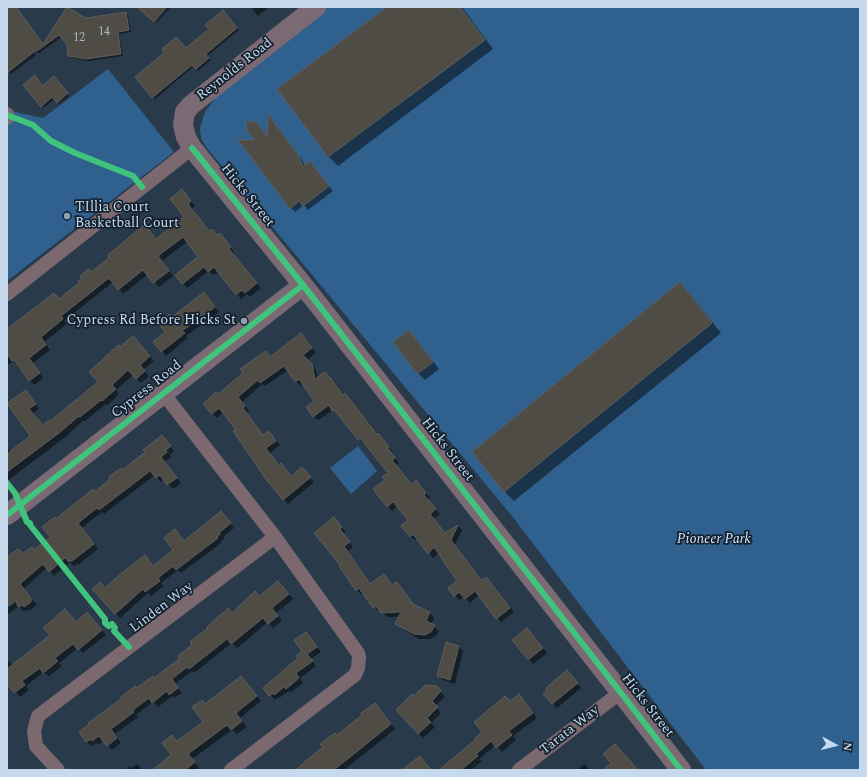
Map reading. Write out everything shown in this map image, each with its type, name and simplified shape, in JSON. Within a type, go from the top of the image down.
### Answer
[{"type":"street","name":"Reynolds Road","points":[[192,148],[186,137],[183,124],[185,112],[191,104],[316,7]]},
{"type":"street","name":"Hicks Street","points":[[192,148],[303,285],[682,770]]},
{"type":"street","points":[[7,294],[192,148]]},
{"type":"street","name":"Cypress Road","points":[[7,515],[303,285]]},
{"type":"street","points":[[164,393],[275,537],[358,653],[359,661],[355,675],[231,770]]},
{"type":"street","name":"Linden Way","points":[[58,770],[36,746],[34,731],[38,716],[275,537]]},
{"type":"street","name":"Tarata Way","points":[[519,770],[621,692]]},
{"type":"green space","name":"Pioneer Park","points":[[327,7],[860,7],[860,770],[706,770],[512,516],[206,147],[201,138],[200,128],[205,112],[216,97]]},
{"type":"green space","points":[[108,69],[174,152],[7,281],[7,110],[43,118]]},
{"type":"green space","points":[[358,446],[377,471],[351,494],[330,468]]},
{"type":"building","points":[[10,7],[16,7],[43,44],[67,7],[86,18],[126,12],[129,30],[118,32],[121,54],[86,59],[68,56],[68,46],[59,35],[37,51],[33,51],[34,52],[7,73],[7,10]]},
{"type":"building","points":[[137,7],[167,7],[154,22]]},
{"type":"building","points":[[387,7],[460,7],[485,40],[328,157],[277,89]]},
{"type":"building","points":[[223,10],[237,28],[206,54],[209,58],[196,69],[192,65],[152,98],[135,77],[164,53],[162,49],[176,37],[186,48],[209,29],[205,25]]},
{"type":"building","points":[[35,75],[42,86],[54,76],[68,93],[57,103],[52,97],[41,107],[23,85]]},
{"type":"building","points":[[268,114],[298,155],[303,166],[310,161],[329,186],[303,206],[299,201],[290,209],[238,140],[255,140],[247,130],[246,121],[256,122],[267,136]]},
{"type":"building","points":[[182,189],[191,201],[188,204],[209,231],[212,229],[217,235],[220,233],[231,247],[229,249],[257,283],[245,293],[242,290],[236,295],[214,267],[208,272],[204,267],[182,284],[175,275],[198,257],[183,237],[158,256],[169,271],[153,283],[143,270],[118,290],[109,278],[61,316],[63,319],[41,337],[46,345],[29,358],[40,373],[29,381],[14,360],[12,361],[7,354],[7,329],[54,293],[59,299],[79,283],[78,281],[82,278],[80,276],[89,269],[91,272],[109,258],[108,255],[145,224],[156,239],[184,217],[170,199]]},
{"type":"building","points":[[680,282],[712,323],[504,492],[472,452]]},
{"type":"building","points":[[204,292],[215,307],[182,331],[185,333],[161,352],[153,342],[165,332],[158,323],[170,314],[172,317]]},
{"type":"building","points":[[409,330],[433,362],[417,374],[393,342]]},
{"type":"building","points":[[301,333],[312,348],[303,355],[312,364],[315,379],[325,372],[343,395],[345,393],[389,447],[388,448],[395,458],[392,460],[411,484],[416,480],[426,493],[424,495],[436,509],[430,514],[445,533],[458,525],[451,540],[481,580],[486,577],[510,608],[496,619],[475,591],[465,599],[459,592],[454,597],[448,588],[457,581],[434,547],[428,554],[413,534],[410,537],[401,526],[408,520],[393,502],[387,507],[373,489],[385,480],[382,477],[388,473],[360,438],[358,440],[334,410],[332,411],[329,405],[313,417],[306,407],[314,401],[299,379],[295,382],[284,366],[260,383],[258,380],[238,397],[245,406],[243,408],[263,435],[269,431],[276,441],[266,448],[279,466],[281,463],[291,476],[302,467],[311,477],[283,500],[268,482],[233,431],[236,430],[219,408],[212,414],[203,404],[216,392],[218,394],[243,373],[240,369],[266,351],[270,357]]},
{"type":"building","points":[[133,336],[150,356],[140,365],[145,371],[136,379],[128,370],[112,385],[116,389],[102,401],[101,400],[80,417],[79,416],[7,472],[7,454],[30,436],[7,403],[26,390],[36,404],[29,409],[43,425],[98,382],[89,372],[114,349],[119,345],[120,347]]},
{"type":"building","points":[[162,435],[171,446],[161,457],[177,478],[167,485],[160,475],[156,478],[150,471],[99,510],[97,508],[78,523],[94,544],[72,561],[71,560],[69,562],[65,558],[49,572],[43,564],[20,584],[31,598],[31,602],[24,607],[23,605],[18,607],[16,601],[7,607],[7,557],[18,549],[23,553],[32,547],[34,550],[50,537],[42,527],[55,517],[56,519],[93,489],[95,492],[110,479],[109,477],[121,468],[122,470],[145,452],[143,450]]},
{"type":"building","points":[[221,511],[231,523],[220,532],[217,537],[218,538],[176,570],[173,566],[158,578],[160,581],[145,592],[143,589],[115,614],[92,589],[100,582],[105,588],[145,555],[153,566],[173,550],[164,538],[175,529],[184,541]]},
{"type":"building","points":[[334,517],[342,527],[340,529],[350,542],[344,546],[370,584],[384,574],[392,585],[397,582],[413,604],[430,612],[426,621],[435,625],[431,632],[425,635],[414,634],[395,624],[401,612],[381,613],[376,606],[373,608],[359,588],[356,591],[339,566],[340,565],[314,533]]},
{"type":"building","points":[[278,581],[289,594],[272,608],[278,616],[268,624],[263,618],[231,644],[227,639],[189,669],[187,667],[172,679],[178,688],[169,695],[167,691],[152,703],[149,698],[133,710],[134,712],[111,729],[117,738],[107,746],[99,736],[92,741],[91,739],[86,742],[79,732],[89,724],[88,723],[121,699],[120,698],[135,686],[137,688],[153,676],[154,678],[180,658],[178,656],[192,645],[190,642],[208,628],[207,627],[228,608],[232,613],[255,591],[259,596]]},
{"type":"building","points":[[65,609],[76,622],[87,612],[102,630],[78,650],[73,644],[55,658],[58,661],[43,673],[40,668],[22,681],[25,685],[14,693],[7,684],[7,669],[50,635],[43,628]]},
{"type":"building","points":[[527,628],[543,648],[528,660],[512,640]]},
{"type":"building","points":[[306,632],[317,647],[307,654],[313,661],[296,673],[299,678],[286,689],[284,687],[274,695],[273,693],[269,696],[263,688],[298,658],[296,656],[302,652],[294,640]]},
{"type":"building","points":[[446,642],[459,646],[450,680],[437,676]]},
{"type":"building","points":[[567,670],[578,683],[552,704],[543,694],[547,690],[546,688]]},
{"type":"building","points":[[241,676],[257,696],[236,713],[242,721],[231,730],[227,725],[188,754],[195,762],[185,770],[153,770],[171,755],[162,743],[172,735],[177,741],[203,722],[192,707],[202,700],[205,704]]},
{"type":"building","points":[[425,685],[437,686],[441,691],[432,701],[438,707],[427,718],[431,722],[418,734],[396,710],[412,694],[414,696]]},
{"type":"building","points":[[519,694],[533,713],[509,731],[512,735],[496,748],[491,741],[476,754],[478,756],[461,770],[439,770],[476,739],[475,738],[482,732],[474,722],[505,696],[510,701]]},
{"type":"building","points":[[375,703],[391,724],[334,770],[295,770],[323,747],[320,744],[335,733],[337,735],[362,715],[361,713]]},
{"type":"building","points":[[615,744],[638,770],[603,770],[611,763],[603,754]]},
{"type":"building","points":[[420,756],[431,770],[402,770]]},
{"type":"cycle path","points":[[7,115],[33,125],[51,141],[75,153],[133,176],[142,187]]},
{"type":"cycle path","points":[[192,148],[303,285],[681,770]]},
{"type":"cycle path","points":[[7,515],[303,285]]},
{"type":"cycle path","points":[[7,483],[15,493],[27,522],[30,523],[30,525],[105,619],[105,623],[109,626],[112,624],[115,628],[114,631],[129,647]]},
{"type":"place","name":"TIllia Court Basketball Court","points":[[67,216]]},
{"type":"place","name":"Cypress Rd Before Hicks St","points":[[244,321]]}]
